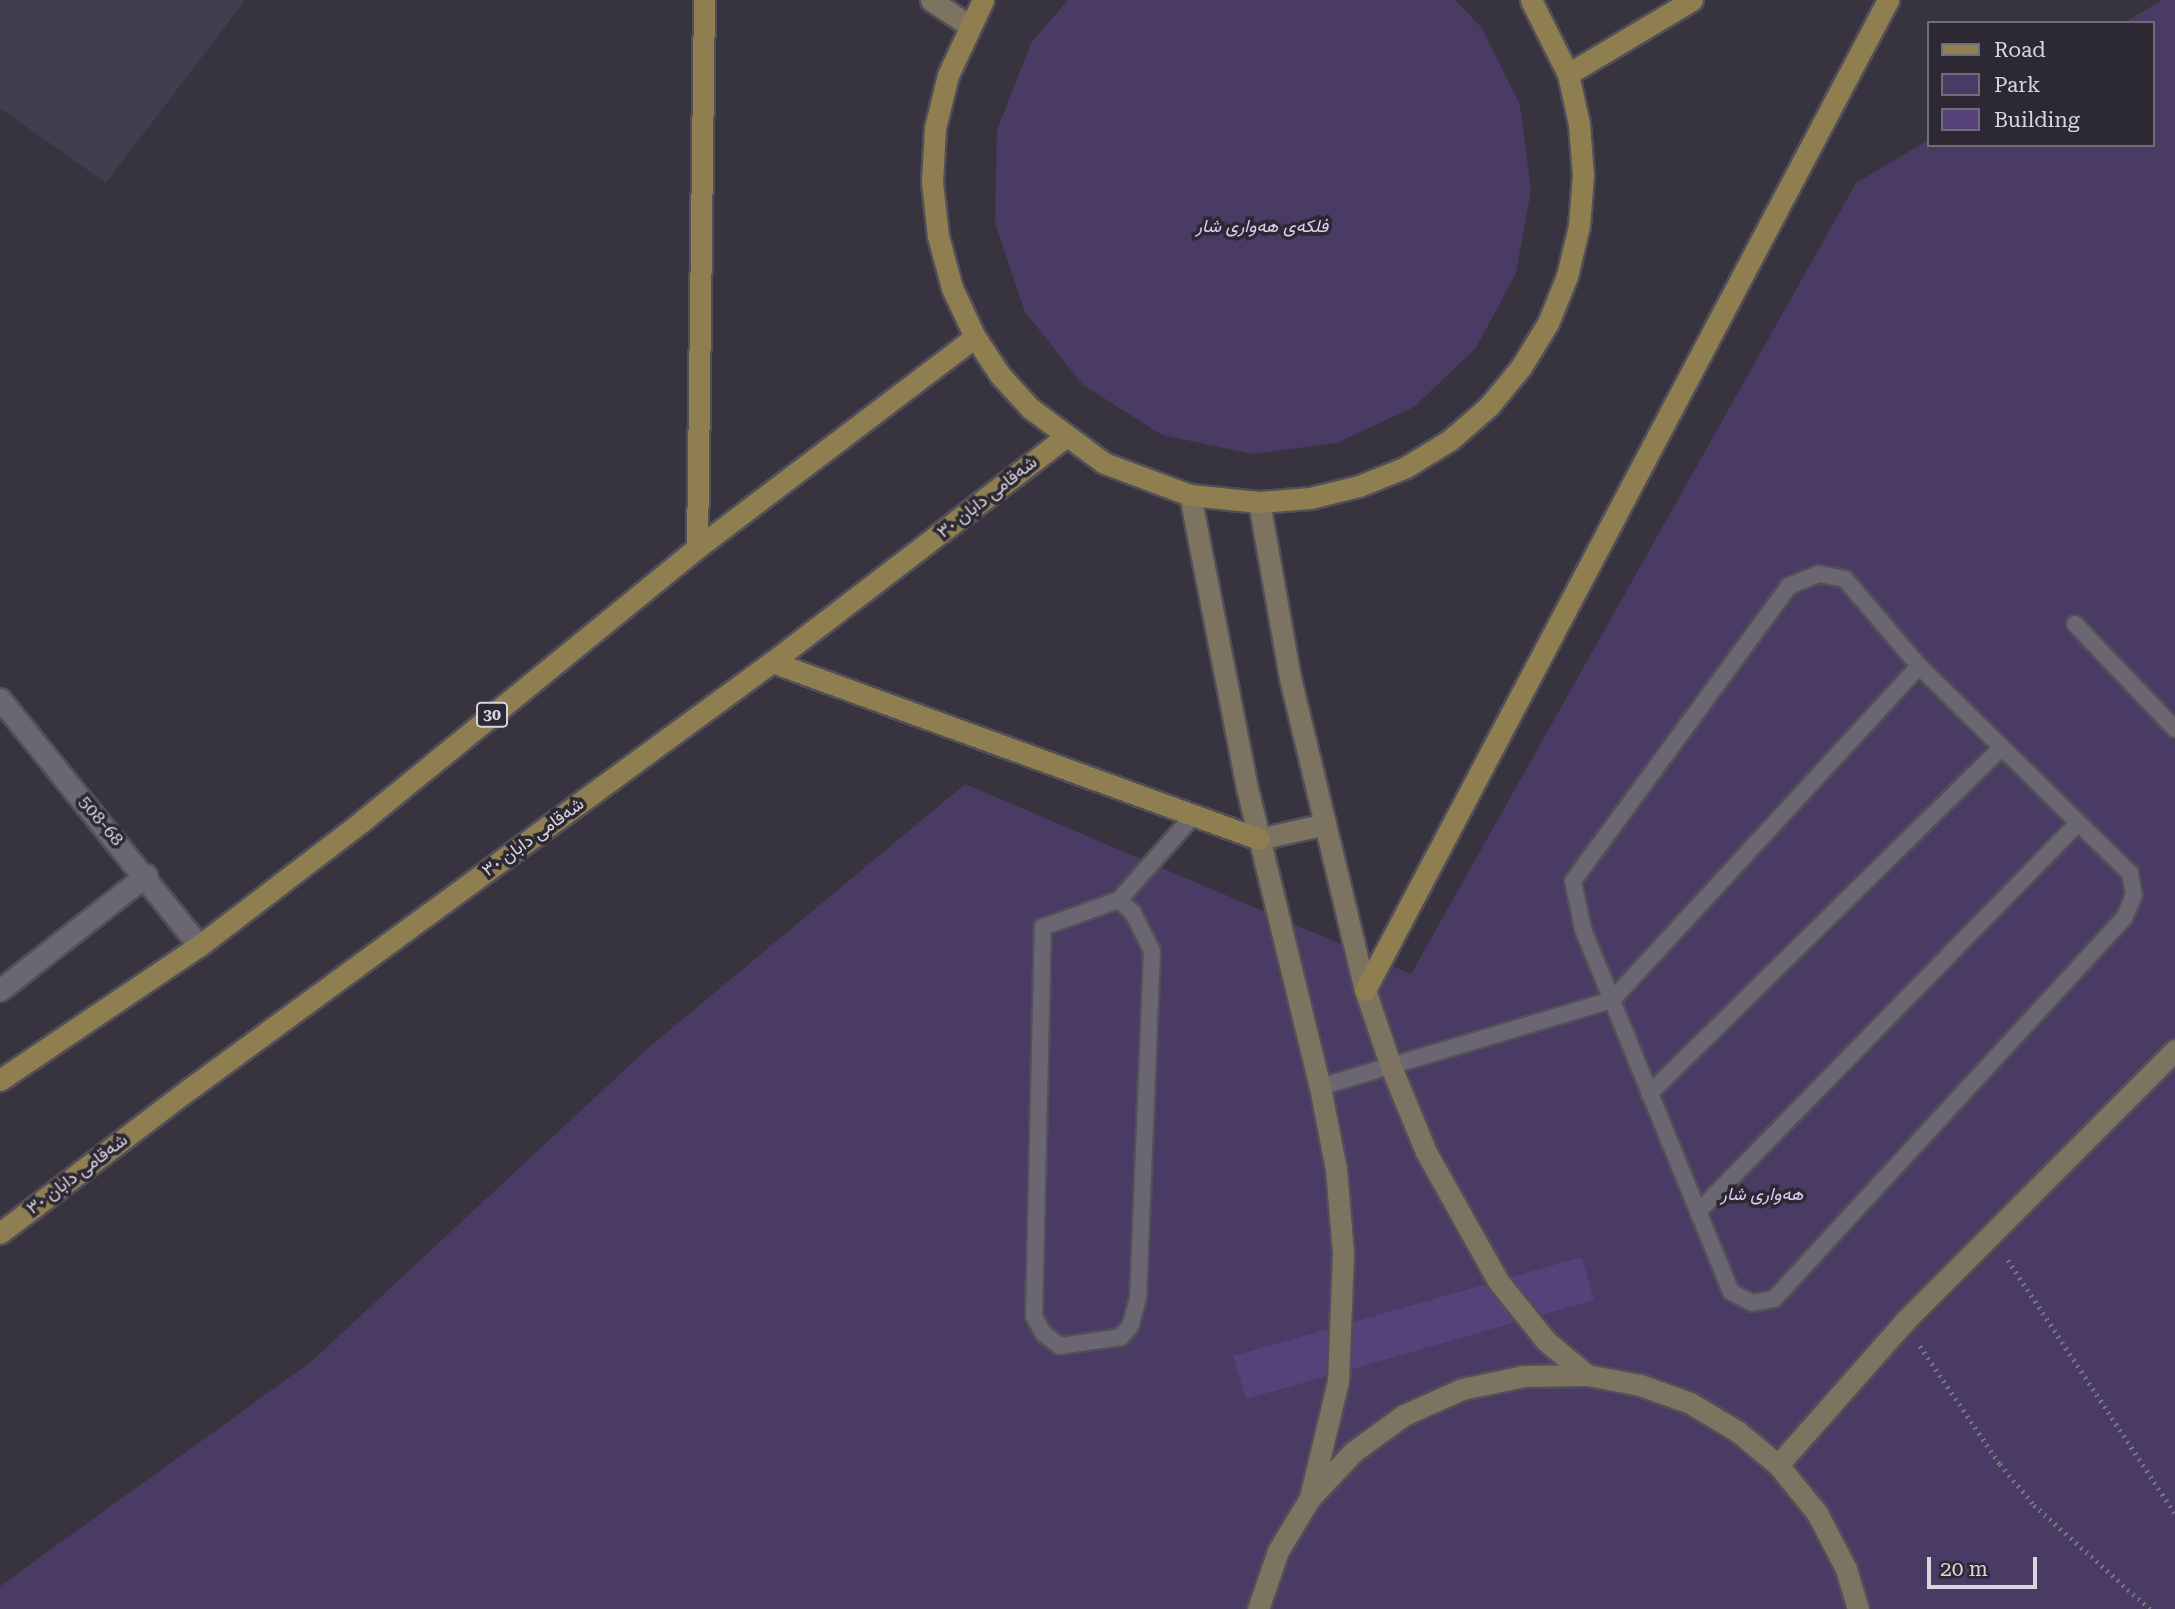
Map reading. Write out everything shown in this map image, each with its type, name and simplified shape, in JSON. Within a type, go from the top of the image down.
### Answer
[{"type":"main road","points":[[697,548],[704,0]]},
{"type":"main road","points":[[983,0],[968,25],[948,75],[935,128],[932,182],[938,236],[952,288],[975,337],[1000,375],[1064,438],[1104,463],[1190,495],[1259,502],[1334,492],[1406,467],[1450,440],[1489,406],[1521,367],[1563,288],[1579,226],[1583,175],[1579,124],[1567,74],[1531,0]]},
{"type":"main road","points":[[1567,74],[1692,0]]},
{"type":"main road","points":[[1365,990],[1888,0]]},
{"type":"main road","name":"30","points":[[0,1080],[199,946],[361,822],[697,548],[975,337]]},
{"type":"main road","name":"شەقامی دابان ٣٠","points":[[0,1233],[188,1090],[772,662],[1064,438]]},
{"type":"main road","points":[[772,662],[1259,839]]},
{"type":"street","points":[[931,0],[968,25]]},
{"type":"street","points":[[1190,495],[1259,839],[1320,1087],[1340,1208],[1343,1298],[1333,1414],[1310,1498]]},
{"type":"street","points":[[1259,502],[1277,614],[1325,824],[1365,990],[1391,1067],[1426,1152],[1499,1281],[1546,1341],[1587,1375]]},
{"type":"street","name":"508-68","points":[[0,699],[146,875],[199,946]]},
{"type":"street","points":[[1259,839],[1325,824]]},
{"type":"street","points":[[0,990],[146,875]]},
{"type":"street","points":[[1778,1465],[1904,1322],[1990,1232],[2175,1050]]},
{"type":"street","points":[[1258,1609],[1278,1551],[1310,1498],[1353,1452],[1404,1415],[1462,1389],[1524,1376],[1587,1375],[1640,1385],[1690,1403],[1737,1431],[1778,1465],[1817,1513],[1846,1569],[1858,1609]]},
{"type":"lane","points":[[1819,574],[1844,579],[1919,666],[2001,748],[2130,873],[2134,895],[2124,918],[1774,1299],[1752,1303],[1731,1292],[1583,929],[1573,881],[1789,586],[1819,574]]},
{"type":"lane","points":[[2076,624],[2175,729]]},
{"type":"lane","points":[[1320,1087],[1612,1000],[1919,666]]},
{"type":"lane","points":[[1649,1094],[2001,748]]},
{"type":"lane","points":[[1119,900],[1133,913],[1152,951],[1139,1298],[1131,1325],[1121,1337],[1060,1346],[1043,1333],[1034,1316],[1043,927],[1119,900],[1194,815]]},
{"type":"lane","points":[[1698,1212],[2077,824]]},
{"type":"path","points":[[1990,1232],[2175,1513]]},
{"type":"path","points":[[1904,1322],[2000,1464],[2034,1506],[2150,1609]]},
{"type":"shaded area","points":[[0,0],[245,0],[106,183],[0,108]]},
{"type":"green space","name":"فلکەی هەواری شار","points":[[1068,0],[1455,0],[1482,28],[1520,105],[1531,190],[1516,273],[1476,348],[1414,407],[1337,443],[1253,454],[1162,435],[1083,385],[1025,312],[995,223],[997,130],[1031,43]]},
{"type":"green space","name":"هەواری شار","points":[[2162,0],[2175,0],[2175,1609],[0,1609],[0,1586],[312,1361],[648,1048],[965,784],[1411,974],[1856,183],[1926,141],[1926,147],[2154,147],[2154,21],[2127,21]]},
{"type":"building","points":[[1582,1257],[1594,1300],[1246,1399],[1233,1356]]}]
